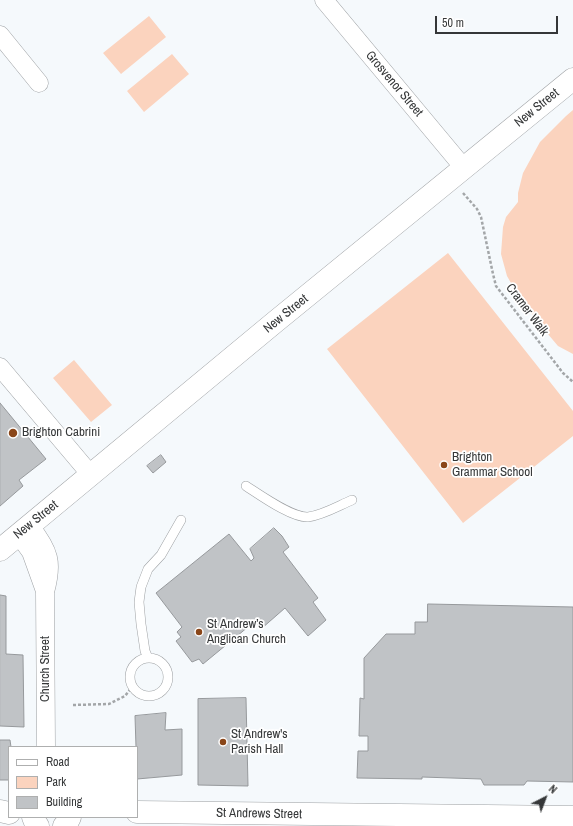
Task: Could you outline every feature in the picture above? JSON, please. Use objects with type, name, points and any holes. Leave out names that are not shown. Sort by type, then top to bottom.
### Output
[{"type":"main road","name":"New Street","points":[[0,550],[573,79]]},
{"type":"main road","name":"St Andrews Street","points":[[148,815],[348,821],[573,818]]},
{"type":"street","name":"Grosvenor Street","points":[[324,0],[457,174]]},
{"type":"street","points":[[0,36],[39,83]]},
{"type":"street","points":[[0,367],[91,475]]},
{"type":"street","name":"Church Street","points":[[24,530],[44,547],[49,559],[48,581],[45,592],[46,746]]},
{"type":"lane","points":[[246,486],[287,511],[302,516],[311,516],[324,512],[352,500]]},
{"type":"lane","points":[[148,658],[145,651],[141,624],[139,602],[141,587],[148,569],[161,555],[181,520]]},
{"type":"lane","points":[[148,658],[160,661],[165,666],[168,675],[168,682],[163,690],[157,695],[151,696],[140,695],[132,688],[130,681],[130,670],[136,662],[148,658]]},
{"type":"path","name":"Cramer Walk","points":[[457,174],[481,217],[496,286],[563,373],[573,382]]},
{"type":"path","points":[[73,705],[109,704],[125,696],[132,688]]},
{"type":"green space","points":[[149,16],[166,37],[121,74],[103,53]]},
{"type":"green space","points":[[172,54],[189,74],[144,112],[127,91]]},
{"type":"green space","points":[[573,110],[573,354],[558,346],[536,320],[507,276],[501,254],[503,227],[506,217],[518,202],[518,193],[523,173],[540,142]]},
{"type":"green space","points":[[448,253],[573,411],[573,436],[463,523],[327,349]]},
{"type":"green space","points":[[74,360],[112,405],[91,422],[53,378]]},
{"type":"building","name":"Brighton Cabrini","points":[[0,403],[46,459],[19,480],[23,486],[0,506]]},
{"type":"building","points":[[161,455],[166,462],[153,473],[147,466]]},
{"type":"building","points":[[274,528],[282,536],[289,547],[283,552],[318,598],[313,602],[326,620],[308,636],[285,608],[261,629],[254,622],[203,664],[199,659],[192,662],[176,641],[181,637],[177,632],[182,627],[156,593],[229,534],[251,561],[254,558],[250,549]]},
{"type":"building","points":[[0,595],[6,596],[6,654],[23,655],[24,727],[0,726]]},
{"type":"building","points":[[428,604],[573,607],[573,782],[527,781],[524,785],[484,785],[481,779],[422,777],[422,779],[357,778],[358,751],[368,751],[368,736],[359,736],[360,698],[364,699],[364,658],[386,634],[415,634],[415,622],[427,622]]},
{"type":"building","name":"St Andrew's Parish Hall","points":[[246,698],[248,786],[198,785],[198,699]]},
{"type":"building","points":[[166,713],[165,730],[182,729],[182,775],[138,779],[138,746],[136,746],[135,716]]},
{"type":"building","points":[[0,740],[10,740],[11,746],[8,746],[8,780],[0,780]]},
{"type":"place","name":"Brighton Cabrini","points":[[13,433]]},
{"type":"place","name":"Brighton Grammar School","points":[[444,465]]},
{"type":"place","name":"St Andrew’s Anglican Church","points":[[199,632]]},
{"type":"place","name":"St Andrew's Parish Hall","points":[[223,742]]}]
